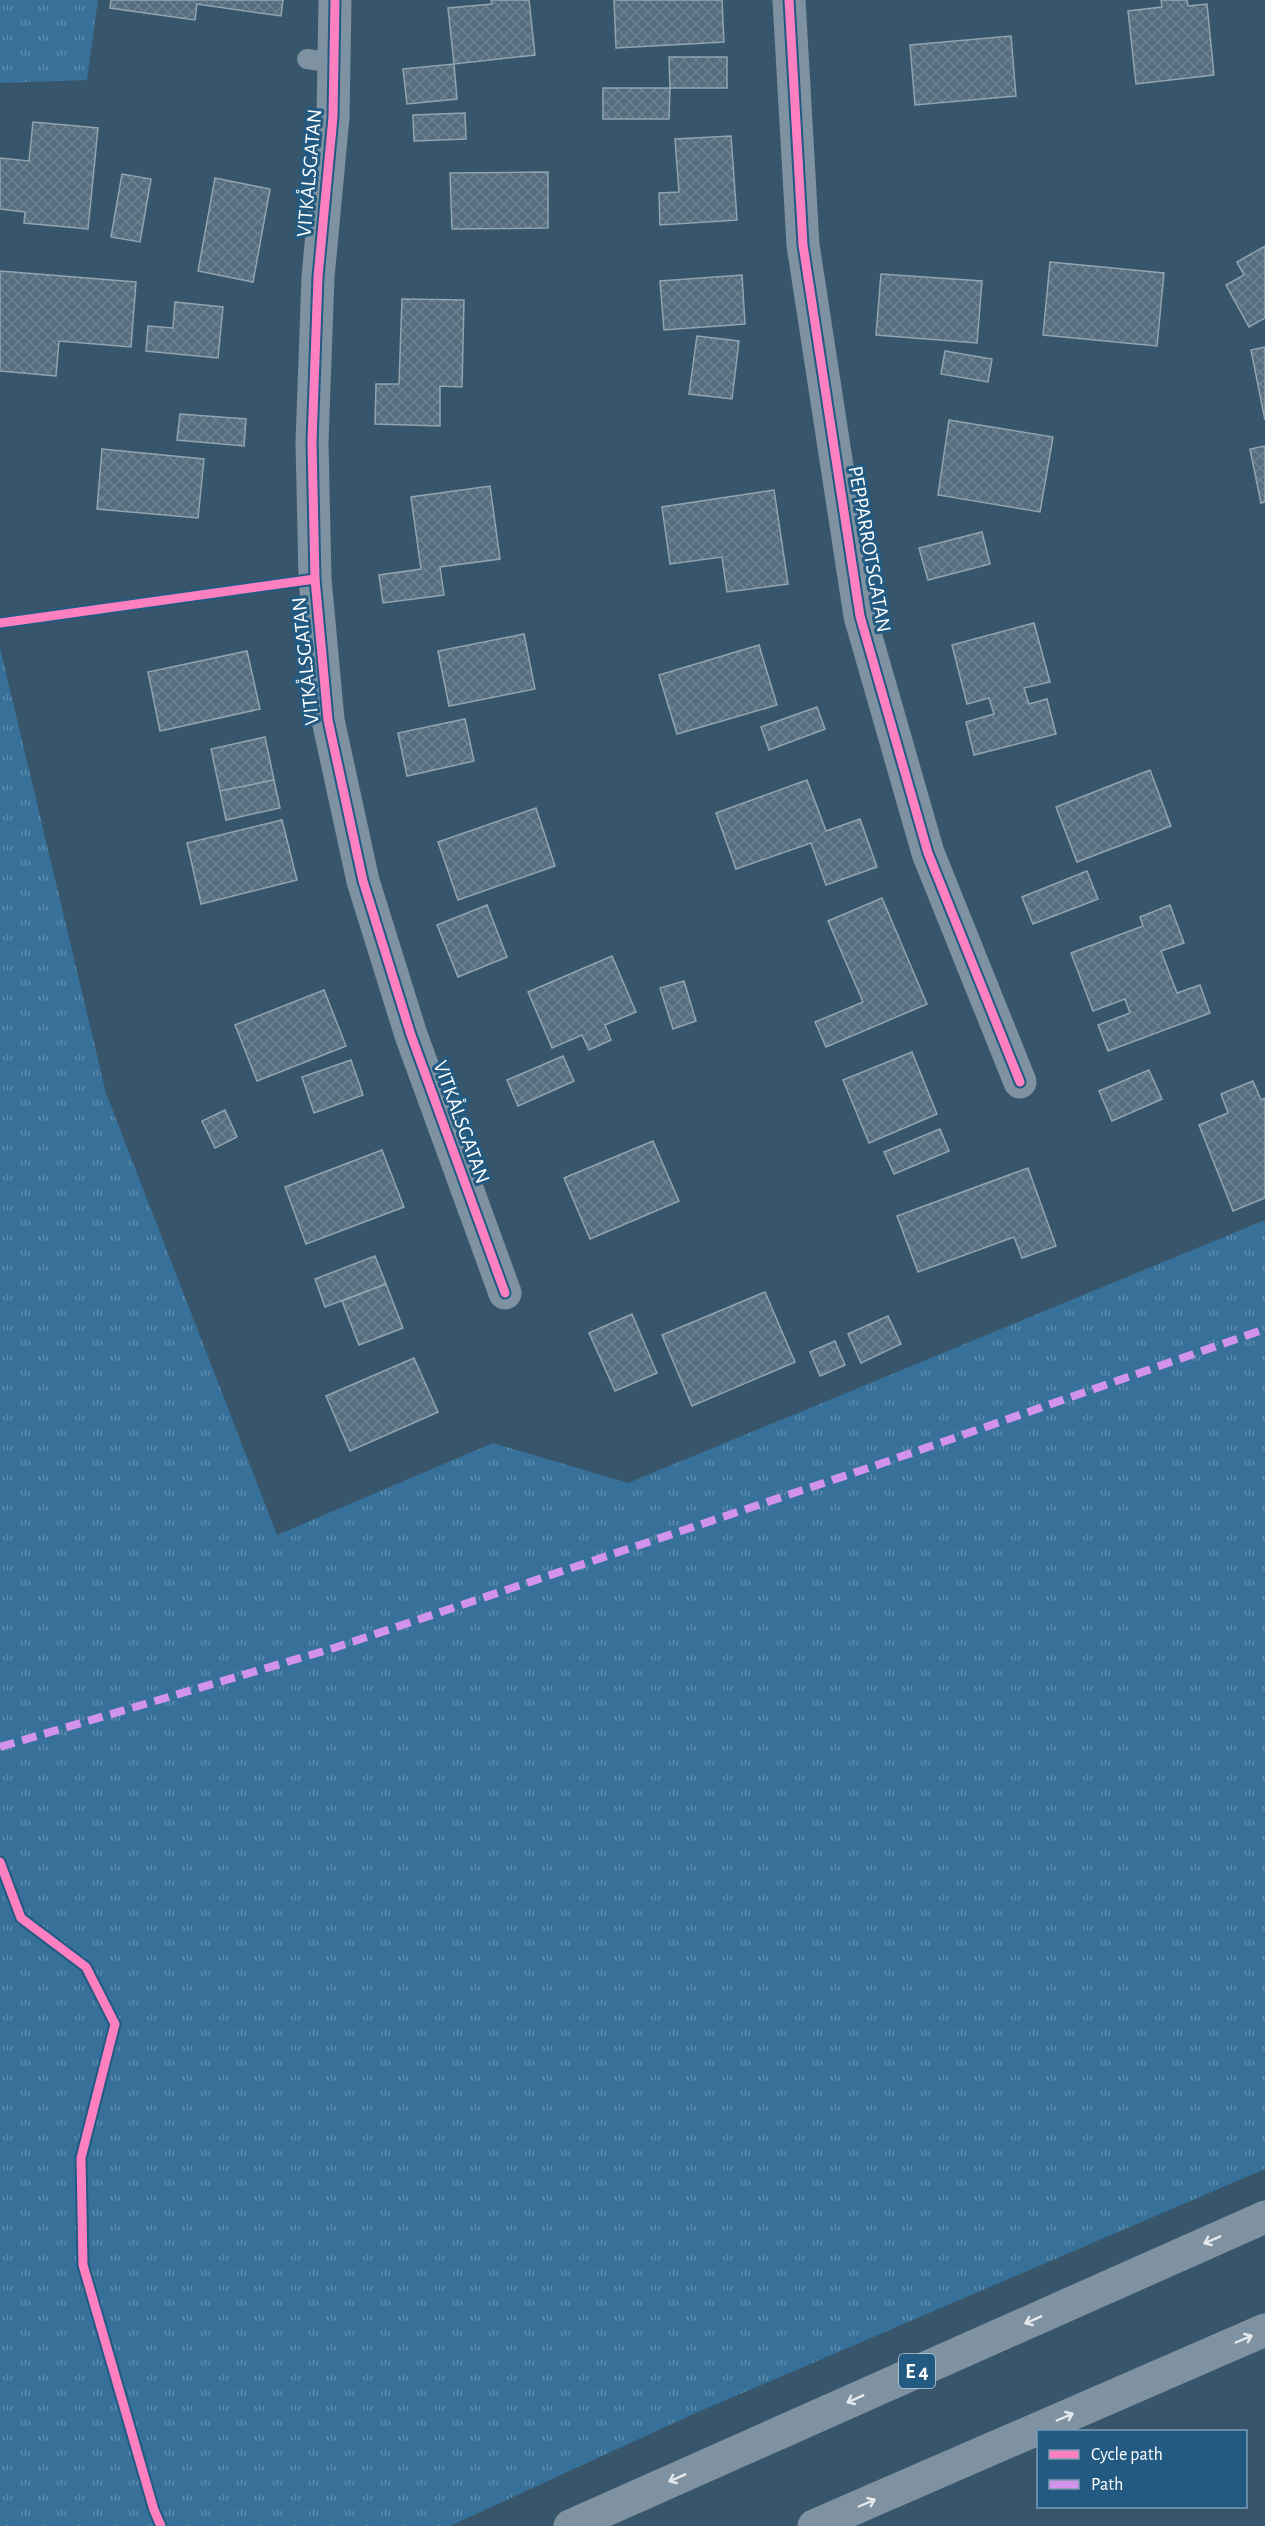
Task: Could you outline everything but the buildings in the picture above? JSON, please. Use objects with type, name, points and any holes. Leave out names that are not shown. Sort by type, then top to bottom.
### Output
[{"type":"highway","name":"E 4","points":[[570,2526],[1265,2217]]},
{"type":"highway","points":[[814,2526],[1265,2330]]},
{"type":"street","name":"VITKÅLSGATAN","points":[[335,0],[320,61],[333,117],[318,277],[312,442],[315,579],[328,720],[363,881],[411,1035],[505,1293]]},
{"type":"street","name":"PEPPARROTSGATAN","points":[[789,0],[803,245],[860,616],[928,853],[1020,1082]]},
{"type":"green space","points":[[0,0],[98,0],[87,80],[0,83]]},
{"type":"green space","points":[[0,648],[106,1093],[277,1535],[493,1443],[628,1483],[1265,1220],[1265,2169],[689,2416],[450,2526],[0,2526]]},
{"type":"marked path","points":[[0,1747],[334,1648],[877,1465],[1265,1329]]},
{"type":"cycle path","points":[[335,0],[333,117],[318,277],[312,442],[315,579],[328,720],[363,881],[411,1035],[505,1293]]},
{"type":"cycle path","points":[[789,0],[803,245],[860,616],[928,853],[1020,1082]]},
{"type":"cycle path","points":[[0,623],[315,579]]},
{"type":"cycle path","points":[[0,1862],[21,1918],[86,1967],[115,2024],[81,2158],[83,2265],[154,2510],[161,2526]]}]
